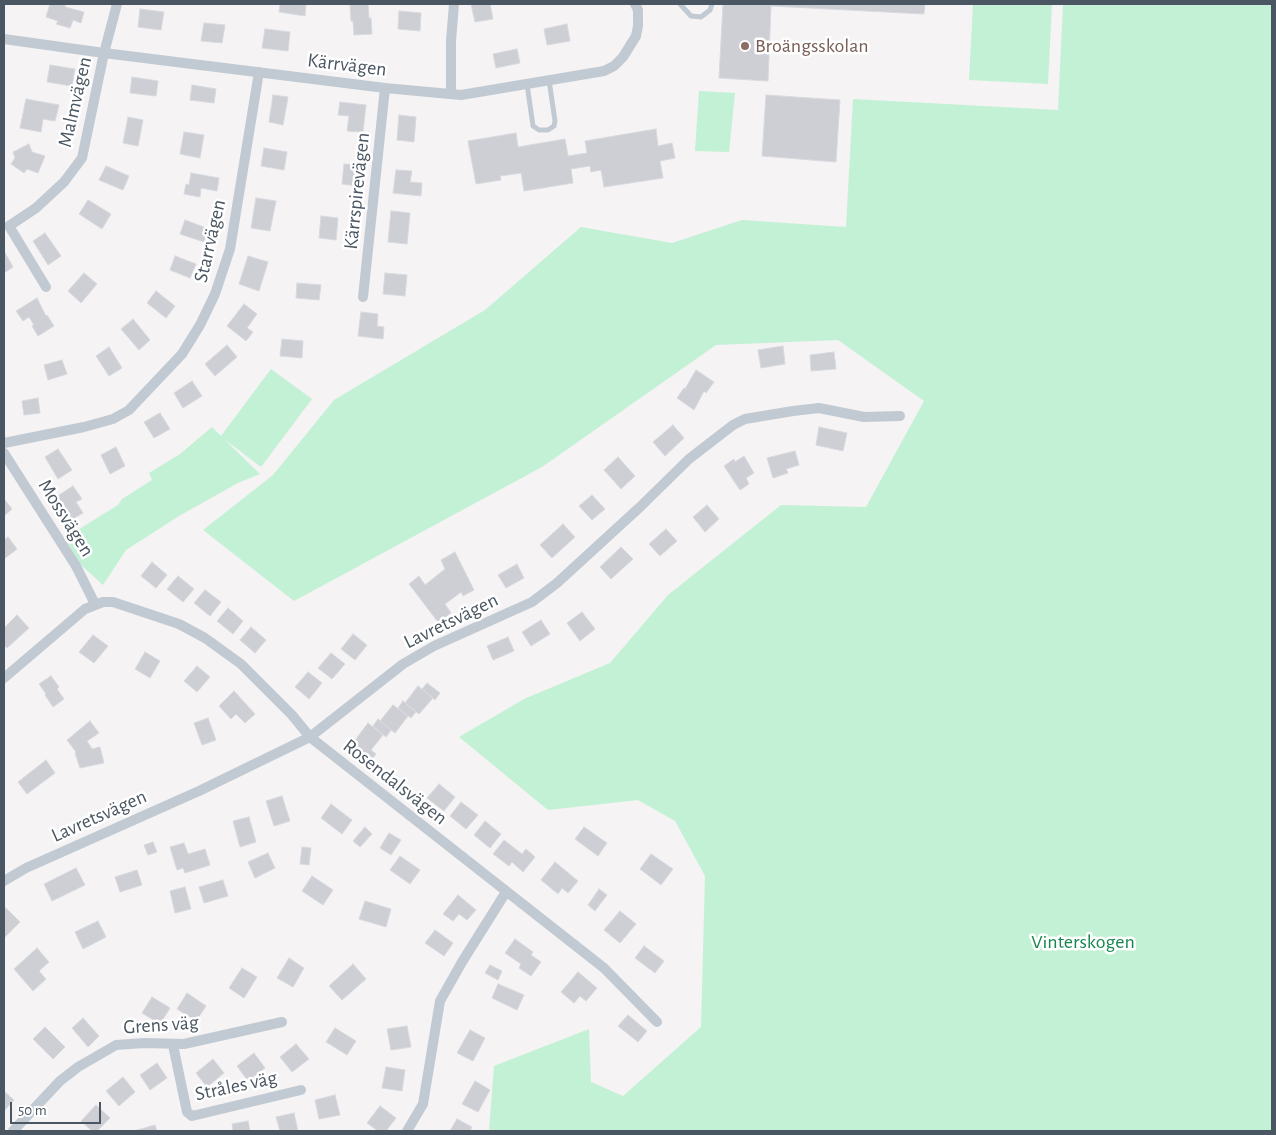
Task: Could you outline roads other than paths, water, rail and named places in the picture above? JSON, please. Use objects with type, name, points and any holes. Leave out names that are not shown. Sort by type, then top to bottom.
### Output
[{"type":"street","name":"Malmvägen","points":[[46,287],[9,226],[36,208],[64,182],[82,158],[104,53],[117,4]]},
{"type":"street","points":[[451,94],[451,41],[454,4]]},
{"type":"street","name":"Kärrvägen","points":[[4,38],[104,53],[385,88],[461,95],[604,71],[614,66],[623,57],[636,36],[638,10],[635,4]]},
{"type":"street","name":"Starrvägen","points":[[4,443],[84,427],[112,419],[129,410],[182,354],[216,294],[230,249],[259,72]]},
{"type":"street","name":"Kärrspirevägen","points":[[363,298],[385,88]]},
{"type":"street","name":"Lavretsvägen","points":[[4,881],[26,868],[199,791],[310,737],[404,664],[434,646],[532,602],[557,583],[600,544],[689,459],[734,425],[745,420],[819,408],[864,417],[900,416]]},
{"type":"street","name":"Mossvägen","points":[[4,453],[76,566],[96,604]]},
{"type":"street","name":"Rosendalsvägen","points":[[96,604],[113,602],[179,624],[205,638],[241,664],[292,715],[310,737],[604,968],[657,1022]]},
{"type":"street","points":[[4,678],[84,609],[96,604]]},
{"type":"street","points":[[406,1131],[422,1104],[440,1001],[506,892]]},
{"type":"street","name":"Grens väg","points":[[13,1131],[60,1081],[78,1067],[116,1045],[144,1043],[184,1044],[282,1022]]},
{"type":"street","name":"Stråles väg","points":[[173,1045],[187,1112],[192,1116],[301,1090]]},
{"type":"lane","points":[[680,4],[691,16],[701,17],[710,10],[712,4]]},
{"type":"lane","points":[[527,84],[534,126],[539,130],[548,130],[554,126],[555,121],[549,80]]},
{"type":"place","name":"Broängsskolan","points":[[745,46]]},
{"type":"park label","name":"Vinterskogen","points":[[1083,942]]}]
